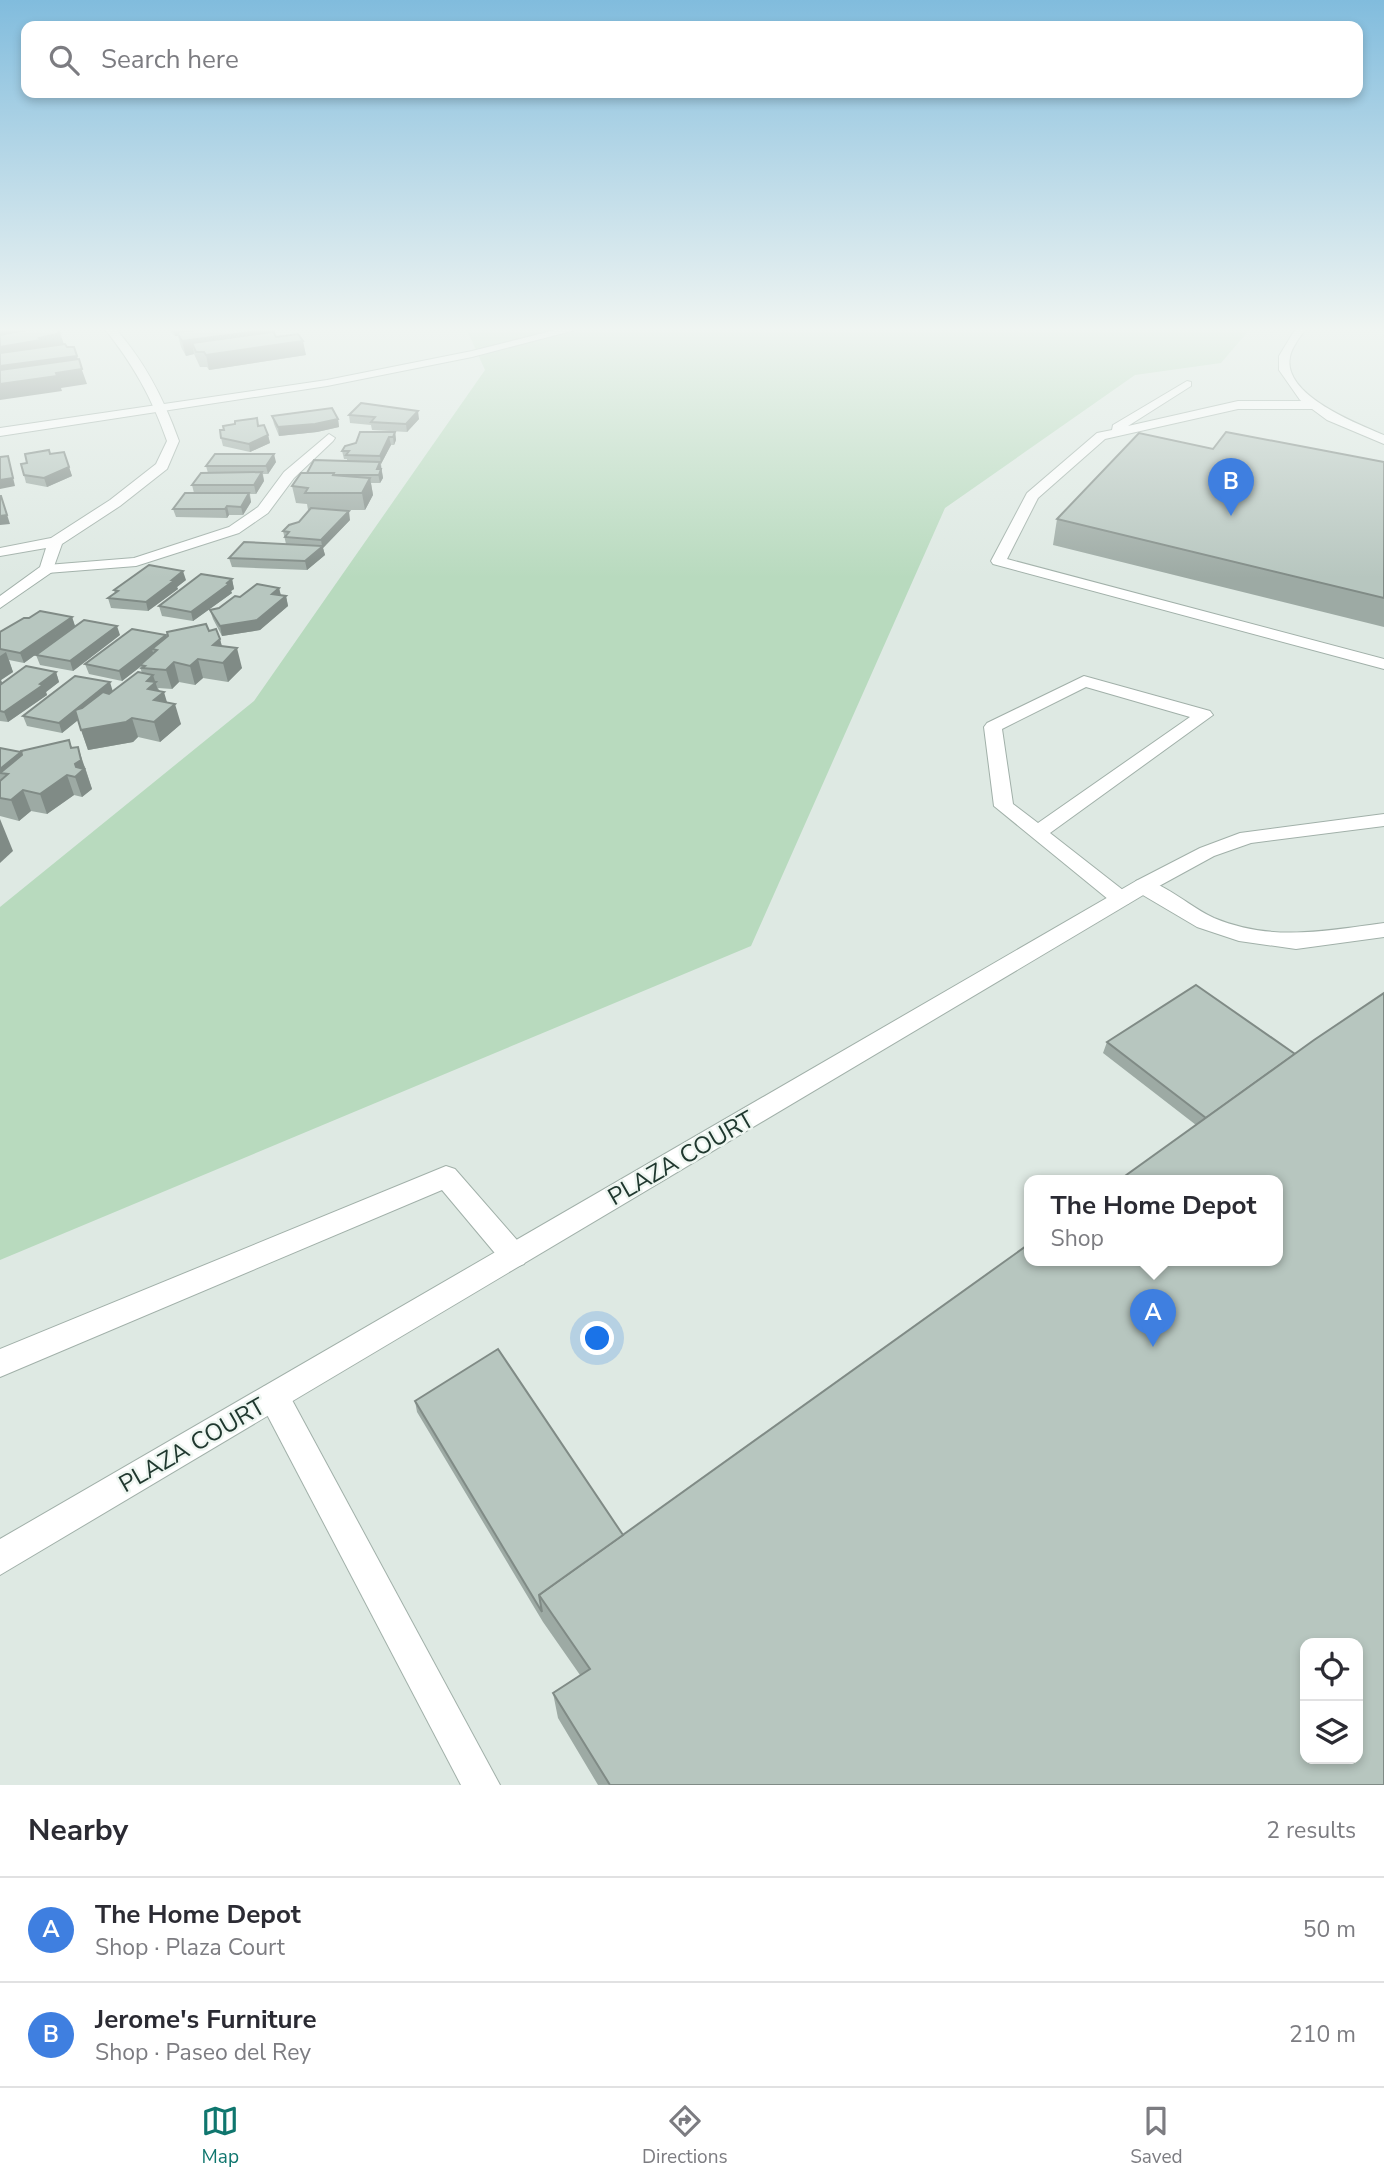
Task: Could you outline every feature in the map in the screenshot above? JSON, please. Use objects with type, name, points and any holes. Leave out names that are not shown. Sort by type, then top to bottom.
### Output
[{"type":"street","points":[[0,432],[133,411]]},
{"type":"street","points":[[0,552],[55,542],[115,503],[162,466],[173,441],[163,411]]},
{"type":"street","points":[[1107,435],[1144,411]]},
{"type":"street","points":[[1210,411],[1101,436],[1032,496],[998,562],[1384,664]]},
{"type":"street","points":[[1323,411],[1384,440]]},
{"type":"street","points":[[0,603],[47,569],[136,562],[234,530],[262,510],[289,475],[329,438]]},
{"type":"street","points":[[47,569],[55,542]]},
{"type":"street","points":[[1037,833],[1204,715],[1084,681],[993,727],[1004,806],[1037,833],[1132,892],[1239,934],[1296,942],[1384,930]]},
{"type":"street","name":"PLAZA COURT","points":[[0,1558],[1132,892],[1207,852],[1247,837],[1384,820]]},
{"type":"street","points":[[0,1363],[446,1177],[514,1256]]},
{"type":"street","points":[[274,1397],[481,1785]]},
{"type":"green space","points":[[456,411],[1083,411],[945,508],[751,946],[0,1260],[0,907],[254,701]]},
{"type":"building","points":[[334,411],[338,419],[278,427],[272,416]]},
{"type":"building","points":[[353,411],[418,411],[406,424],[371,422],[375,417],[349,415]]},
{"type":"building","points":[[257,418],[258,426],[264,425],[268,435],[249,444],[221,438],[220,430],[224,430],[223,426],[235,424],[235,421]]},
{"type":"building","points":[[360,432],[395,432],[393,437],[389,437],[380,456],[346,455],[349,451],[342,451],[345,446],[356,443]]},
{"type":"building","points":[[1226,432],[1384,462],[1384,598],[1057,519],[1139,433],[1213,449]]},
{"type":"building","points":[[49,450],[50,454],[64,452],[69,467],[44,478],[24,475],[21,464],[27,463],[25,454]]},
{"type":"building","points":[[215,454],[274,454],[266,466],[206,466]]},
{"type":"building","points":[[8,456],[13,478],[0,480],[0,457]]},
{"type":"building","points":[[314,460],[380,462],[377,469],[381,469],[379,475],[307,473]]},
{"type":"building","points":[[262,472],[254,485],[192,485],[201,473]]},
{"type":"building","points":[[301,473],[334,473],[333,475],[370,478],[362,493],[305,493],[308,488],[292,486]]},
{"type":"building","points":[[185,493],[249,493],[241,507],[173,509]]},
{"type":"building","points":[[1,496],[7,515],[0,516]]},
{"type":"building","points":[[311,508],[349,511],[321,540],[285,537],[289,532],[283,531],[289,525],[299,522]]},
{"type":"building","points":[[244,542],[323,546],[305,561],[229,558]]},
{"type":"building","points":[[149,565],[183,571],[146,602],[108,598],[118,591],[114,590]]},
{"type":"building","points":[[201,574],[232,579],[191,612],[159,606]]},
{"type":"building","points":[[257,584],[279,588],[272,594],[286,596],[257,620],[220,626],[210,610],[219,608],[235,596],[240,597]]},
{"type":"building","points":[[40,611],[72,617],[20,653],[0,649],[0,632]]},
{"type":"building","points":[[84,620],[117,626],[70,661],[36,655]]},
{"type":"building","points":[[206,624],[209,631],[216,629],[220,639],[213,645],[237,648],[223,663],[198,659],[190,666],[174,662],[166,670],[142,668],[145,666],[140,665],[157,650],[152,649],[168,636],[167,632]]},
{"type":"building","points":[[132,629],[166,635],[119,671],[85,664]]},
{"type":"building","points":[[26,666],[56,672],[40,684],[43,685],[4,712],[0,711],[0,685]]},
{"type":"building","points":[[138,672],[153,675],[147,681],[156,682],[148,689],[164,692],[154,700],[175,704],[154,722],[132,718],[126,722],[81,730],[75,710],[82,708],[103,692],[109,694]]},
{"type":"building","points":[[75,676],[110,682],[59,723],[23,716]]},
{"type":"building","points":[[69,740],[71,748],[78,747],[81,760],[75,764],[76,767],[84,769],[75,777],[67,775],[40,794],[23,790],[11,800],[0,798],[0,781],[8,774],[0,773],[22,755],[21,751]]},
{"type":"building","points":[[0,748],[21,752],[0,769]]},
{"type":"building","points":[[1196,985],[1295,1054],[1206,1118],[1107,1042]]},
{"type":"building","points":[[1384,993],[1384,1785],[610,1785],[553,1693],[590,1669],[539,1595],[1024,1248],[1024,1266],[1283,1266],[1283,1175],[1126,1175]]},
{"type":"building","points":[[498,1349],[623,1535],[539,1595],[542,1612],[415,1401]]},
{"type":"place","name":"Jerome's Furniture","points":[[1231,516]]},
{"type":"place","name":"The Home Depot","points":[[1153,1347]]}]
